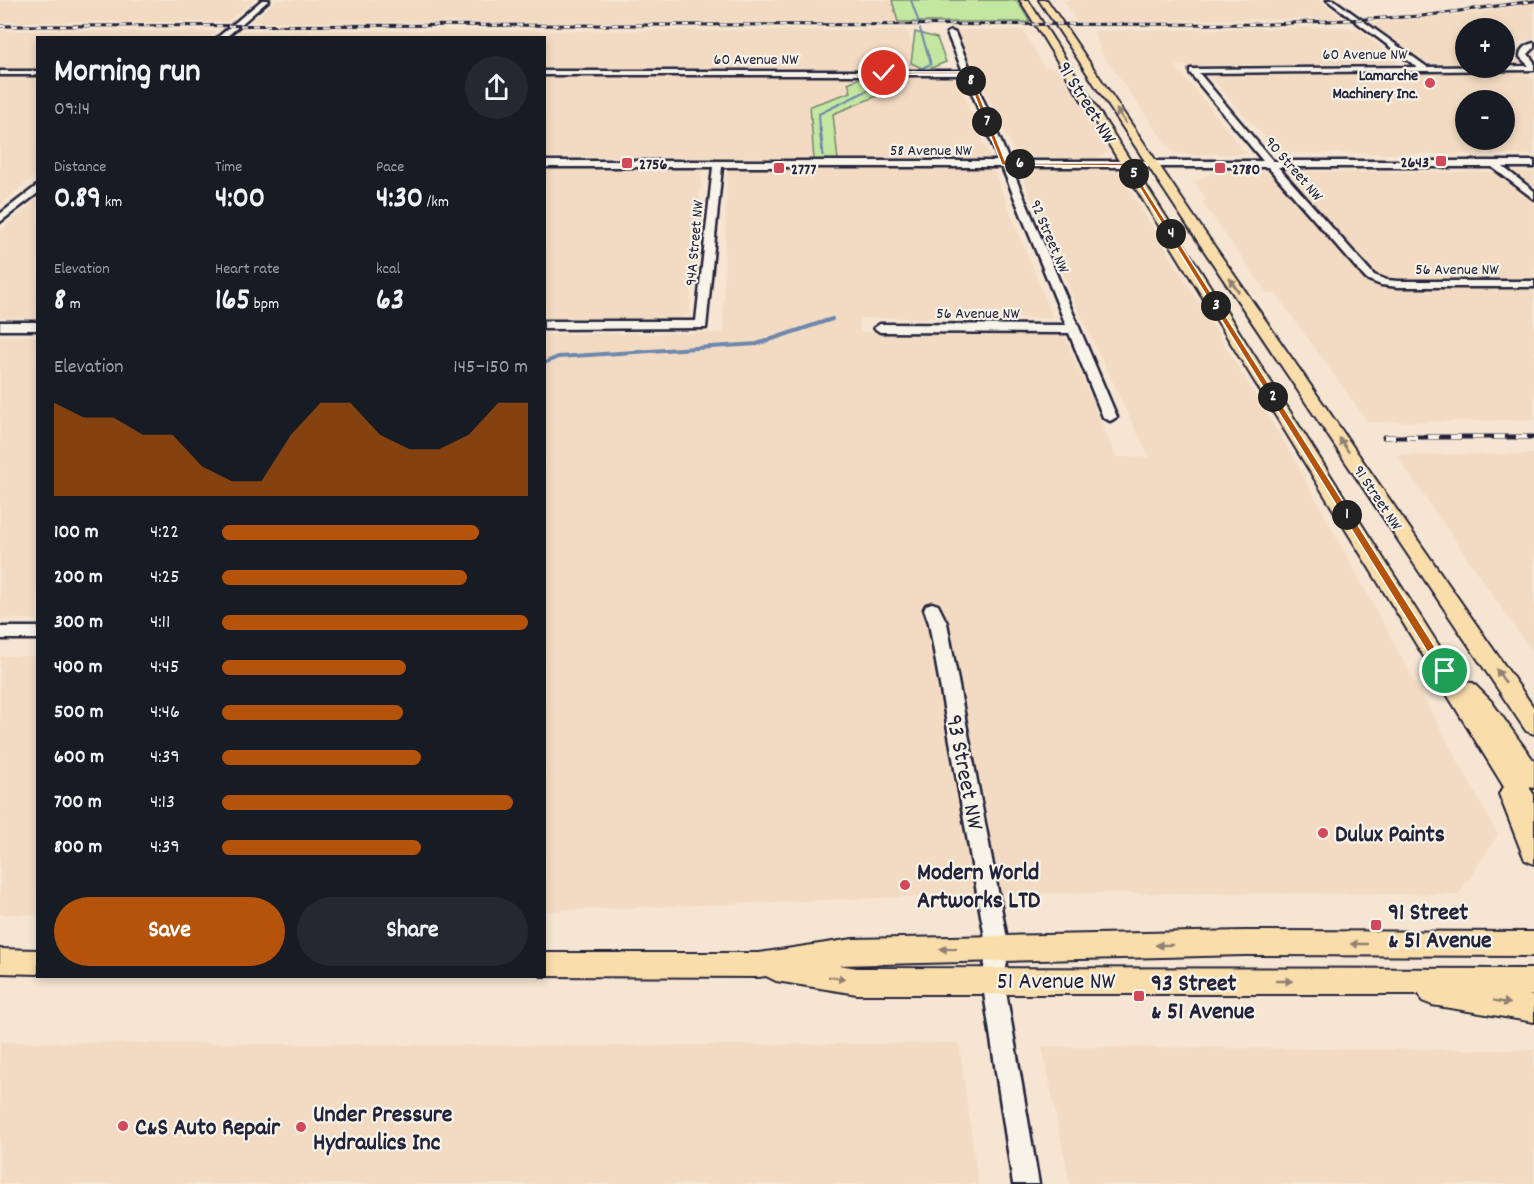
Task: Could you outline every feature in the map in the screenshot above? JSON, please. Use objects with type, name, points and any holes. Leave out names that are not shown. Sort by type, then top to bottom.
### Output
[{"type":"main road","name":"91 Street NW","points":[[1024,0],[1534,815]]},
{"type":"main road","name":"91 Street NW","points":[[1043,0],[1534,725]]},
{"type":"main road","points":[[1092,107],[1138,158],[1154,164]]},
{"type":"main road","points":[[1127,164],[1143,169],[1181,218],[1196,229]]},
{"type":"main road","points":[[1445,671],[1484,706],[1534,779]]},
{"type":"main road","points":[[1491,744],[1534,853]]},
{"type":"main road","name":"51 Avenue NW","points":[[546,965],[759,965],[853,951],[1244,943],[1530,941]]},
{"type":"main road","points":[[0,961],[36,962]]},
{"type":"main road","name":"51 Avenue NW","points":[[759,965],[857,981],[1534,982]]},
{"type":"main road","points":[[1361,981],[1534,1009]]},
{"type":"street","points":[[222,36],[267,0]]},
{"type":"street","points":[[1330,0],[1424,68]]},
{"type":"street","name":"92 Street NW","points":[[951,33],[1110,417]]},
{"type":"street","points":[[1534,45],[1523,53],[1534,67]]},
{"type":"street","name":"60 Avenue NW","points":[[1195,69],[1534,67]]},
{"type":"street","name":"90 Street NW","points":[[1195,69],[1193,71],[1271,164],[1368,274],[1380,281]]},
{"type":"street","points":[[0,73],[36,73]]},
{"type":"street","name":"60 Avenue NW","points":[[546,73],[968,73]]},
{"type":"street","name":"58 Avenue NW","points":[[546,164],[1534,164]]},
{"type":"street","name":"94A Street NW","points":[[546,325],[702,325],[718,164]]},
{"type":"street","points":[[1494,164],[1534,196]]},
{"type":"street","points":[[0,219],[36,190]]},
{"type":"street","name":"56 Avenue NW","points":[[1380,281],[1398,284],[1534,284]]},
{"type":"street","points":[[0,326],[36,326]]},
{"type":"street","name":"56 Avenue NW","points":[[880,328],[1075,329]]},
{"type":"street","name":"93 Street NW","points":[[932,609],[938,623],[998,949],[993,980],[1026,1184]]},
{"type":"street","points":[[0,633],[36,633]]},
{"type":"shaded area","points":[[0,0],[254,0],[227,22],[0,22]]},
{"type":"shaded area","points":[[277,0],[892,0],[898,22],[251,22]]},
{"type":"shaded area","points":[[1064,0],[1319,0],[1341,18],[1077,22]]},
{"type":"shaded area","points":[[1534,3],[1534,39],[1517,42],[1515,45],[1515,18],[1455,18],[1455,64],[1427,63],[1370,23],[1475,13]]},
{"type":"shaded area","points":[[1343,27],[1359,30],[1398,61],[1395,64],[1176,66],[1247,154],[1186,155],[1172,152],[1101,52],[1094,31]]},
{"type":"shaded area","points":[[907,30],[920,68],[546,68],[546,36],[233,36],[239,31]]},
{"type":"shaded area","points":[[955,30],[1023,30],[1044,67],[1059,68],[1109,152],[1097,158],[1017,157]]},
{"type":"shaded area","points":[[0,31],[216,31],[210,36],[36,36],[36,69],[0,69]]},
{"type":"shaded area","points":[[1455,72],[1455,78],[1515,78],[1515,72],[1523,72],[1534,79],[1534,155],[1279,153],[1206,73]]},
{"type":"shaded area","points":[[546,76],[956,76],[990,158],[546,157]]},
{"type":"shaded area","points":[[0,77],[36,77],[36,175],[0,205]]},
{"type":"shaded area","points":[[727,169],[993,169],[1053,318],[859,318],[859,332],[1063,332],[1116,457],[1149,457],[1083,321],[1019,169],[1117,169],[1293,457],[1498,835],[1459,894],[1007,893],[546,911],[546,334],[723,333]]},
{"type":"shaded area","points":[[546,170],[702,170],[689,314],[680,318],[546,318]]},
{"type":"shaded area","points":[[1214,172],[1534,172],[1534,420],[1368,422],[1276,294],[1268,294],[1202,202],[1207,200],[1194,182]]},
{"type":"shaded area","points":[[36,200],[36,318],[0,318],[0,231]]},
{"type":"shaded area","points":[[0,336],[36,336],[36,620],[0,618]]},
{"type":"shaded area","points":[[1534,454],[1534,655],[1396,455]]},
{"type":"shaded area","points":[[0,656],[36,656],[36,915],[0,914]]},
{"type":"shaded area","points":[[0,1042],[603,1046],[959,1043],[978,1184],[0,1184]]},
{"type":"shaded area","points":[[1042,1047],[1534,1050],[1534,1184],[1070,1184]]},
{"type":"green space","points":[[892,0],[1017,0],[1030,22],[898,22]]},
{"type":"green space","points":[[915,32],[937,38],[946,62],[926,70],[911,63]]},
{"type":"green space","points":[[862,77],[887,78],[904,85],[833,114],[838,160],[814,160],[810,106],[851,92],[848,83]]},
{"type":"waterway","points":[[911,0],[919,23]]},
{"type":"waterway","points":[[920,29],[931,64],[920,69]]},
{"type":"waterway","points":[[820,129],[819,114],[893,78]]},
{"type":"waterway","points":[[820,128],[823,155]]},
{"type":"waterway","points":[[546,362],[558,357],[757,344],[832,319]]},
{"type":"railway","points":[[0,26],[1272,24],[1422,16],[1534,1]]},
{"type":"railway","points":[[1384,437],[1534,437]]},
{"type":"place","name":"Lamarche Machinery Inc.","points":[[1430,83]]},
{"type":"place","name":"2643","points":[[1441,161]]},
{"type":"place","name":"2756","points":[[627,163]]},
{"type":"place","name":"2777","points":[[779,168]]},
{"type":"place","name":"2780","points":[[1220,168]]},
{"type":"place","name":"Dulux Paints","points":[[1323,833]]},
{"type":"place","name":"Modern World Artworks LTD","points":[[905,885]]},
{"type":"place","name":"91 Street & 51 Avenue","points":[[1376,925]]},
{"type":"place","name":"93 Street & 51 Avenue","points":[[1139,996]]},
{"type":"place","name":"C&S Auto Repair","points":[[123,1126]]},
{"type":"place","name":"Under Pressure Hydraulics Inc","points":[[301,1127]]},
{"type":"route","points":[[884,73],[968,73],[1004,164],[1127,164],[1445,671]]}]
